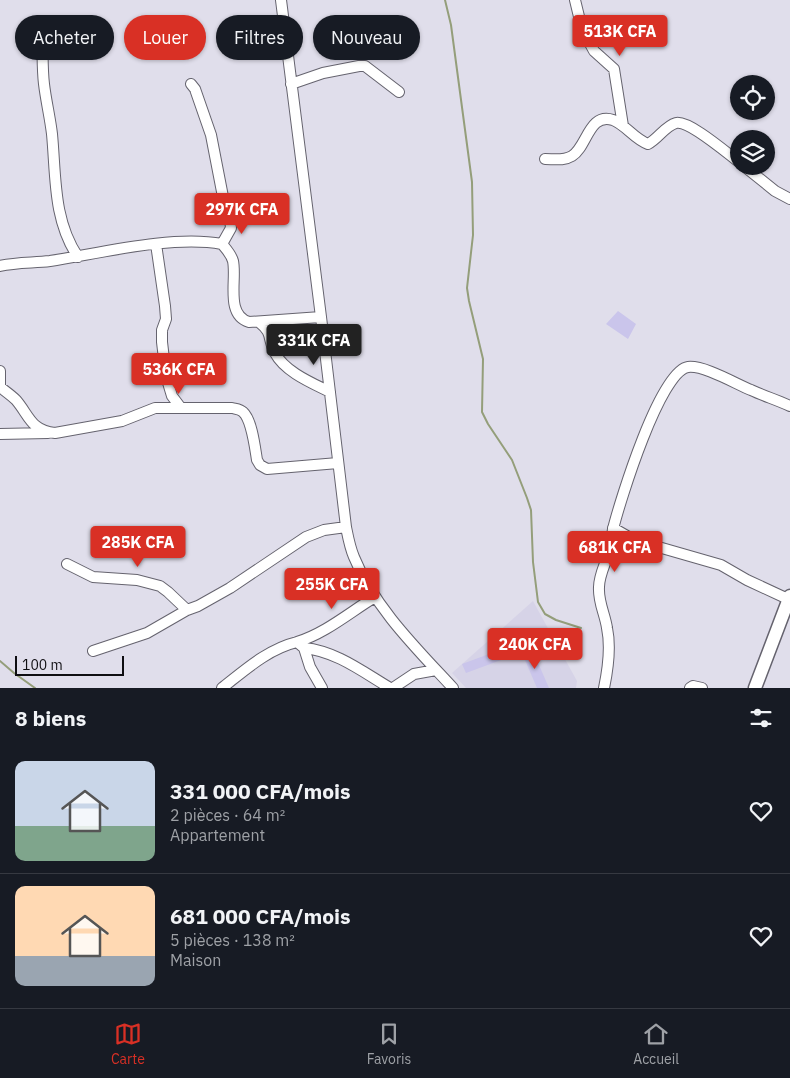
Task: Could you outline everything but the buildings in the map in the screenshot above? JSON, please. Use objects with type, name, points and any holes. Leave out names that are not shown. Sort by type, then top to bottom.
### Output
[{"type":"main road","points":[[756,688],[789,598]]},
{"type":"street","points":[[281,0],[346,527],[354,557],[375,597],[390,617],[453,688]]},
{"type":"street","points":[[575,0],[582,30],[594,51],[614,69],[623,126]]},
{"type":"street","points":[[43,60],[44,83],[51,123],[55,183],[60,214],[66,237],[78,256]]},
{"type":"street","points":[[291,84],[323,73],[365,66],[399,92]]},
{"type":"street","points":[[191,84],[195,88],[211,135],[224,202],[230,219],[230,233],[222,244]]},
{"type":"street","points":[[545,159],[558,160],[572,156],[579,150],[591,127],[599,120],[607,119],[614,120],[640,142],[648,144],[656,140],[671,126],[684,123],[730,155]]},
{"type":"street","points":[[755,175],[775,191],[790,199]]},
{"type":"street","points":[[0,266],[156,244],[210,242],[222,244],[230,254],[235,277],[233,295],[235,308],[238,315],[244,321],[259,322],[321,317]]},
{"type":"street","points":[[156,244],[165,306],[166,320],[162,330],[162,342],[166,376],[172,396],[181,408]]},
{"type":"street","points":[[259,322],[268,330],[275,354],[284,364],[301,377],[330,392]]},
{"type":"street","points":[[604,688],[608,668],[608,629],[600,602],[599,586],[636,455],[653,414],[672,379],[679,371],[687,367],[702,369],[790,406]]},
{"type":"street","points":[[0,371],[0,387],[17,401],[32,423],[49,433]]},
{"type":"street","points":[[0,434],[55,433],[122,420],[155,408],[240,410],[245,413],[249,422],[257,460],[260,465],[267,469],[338,463]]},
{"type":"street","points":[[93,651],[147,633],[187,610],[198,606],[230,588],[306,537],[324,530],[346,527]]},
{"type":"street","points":[[614,528],[634,540],[721,565],[748,580],[789,598]]},
{"type":"street","points":[[67,564],[94,577],[137,580],[160,586],[187,610]]},
{"type":"street","points":[[301,645],[375,597]]},
{"type":"street","points":[[222,688],[266,655],[288,644],[301,645],[340,659],[392,688],[414,674],[436,670]]},
{"type":"street","points":[[301,645],[310,667],[322,688]]},
{"type":"street","points":[[690,688],[693,686],[702,688]]},
{"type":"shaded area","points":[[533,601],[577,681],[576,688],[466,688],[452,673]]},
{"type":"waterway","points":[[445,0],[451,25],[472,182],[473,235],[467,288],[483,359],[482,412],[512,460],[531,510],[533,562],[538,602],[545,614],[556,620],[581,628]]},
{"type":"waterway","points":[[0,661],[35,688]]}]
